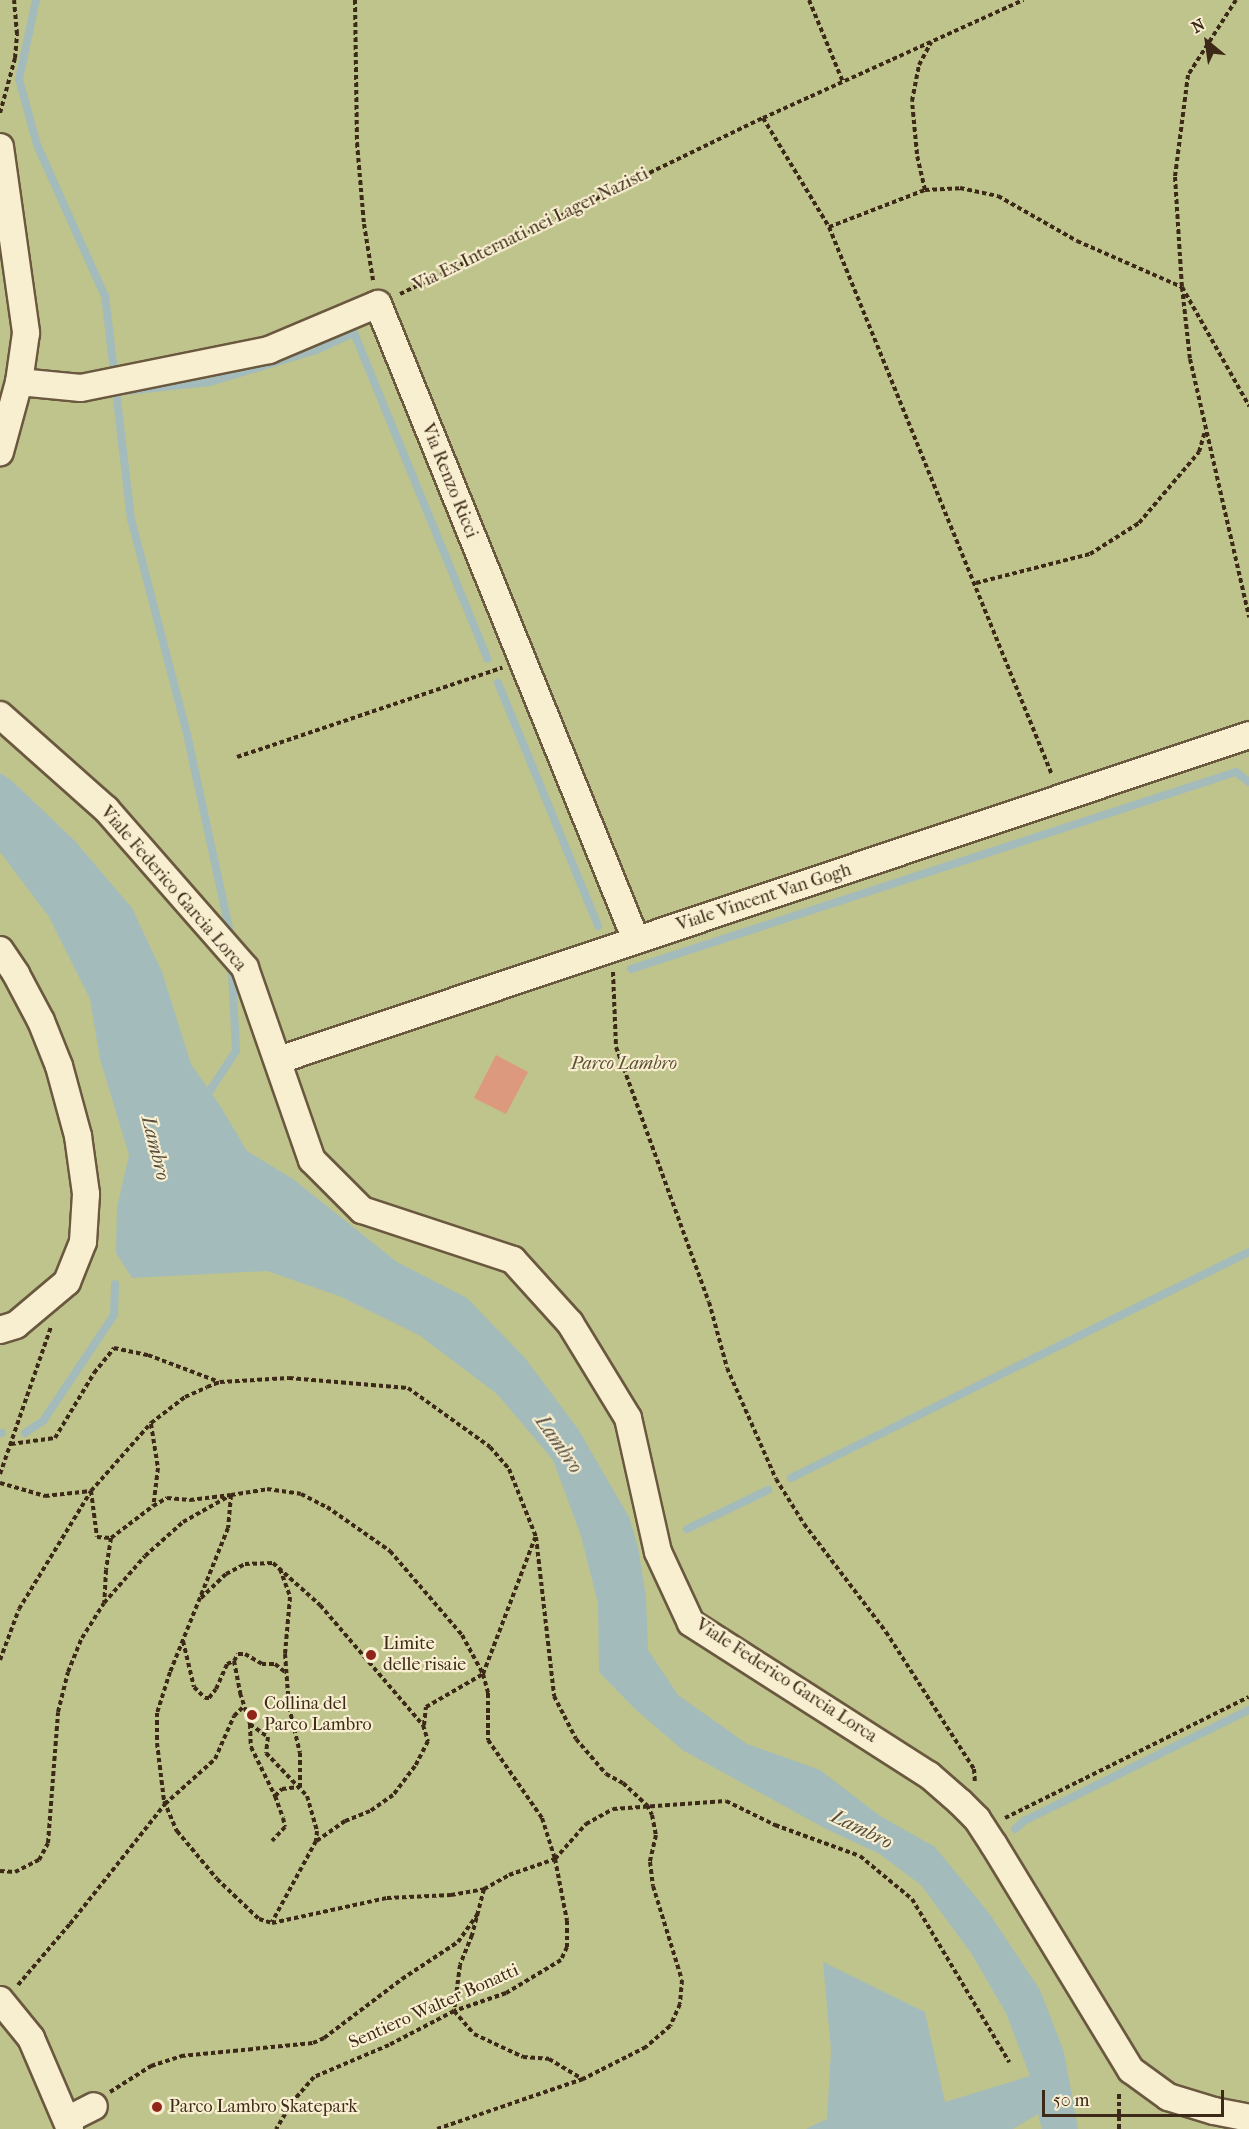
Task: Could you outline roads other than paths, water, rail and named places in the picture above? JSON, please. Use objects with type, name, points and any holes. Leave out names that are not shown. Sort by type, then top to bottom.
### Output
[{"type":"street","points":[[0,147],[26,333],[19,382],[0,452]]},
{"type":"street","name":"Via Renzo Ricci","points":[[19,382],[81,388],[269,350],[378,304],[522,661],[625,944]]},
{"type":"street","name":"Viale Federico Garcia Lorca","points":[[0,715],[106,809],[245,968],[312,1160],[362,1210],[513,1260],[570,1323],[628,1418],[658,1552],[692,1623],[928,1775],[980,1824],[1131,2070],[1168,2097],[1214,2111],[1249,2118]]},
{"type":"street","name":"Viale Vincent Van Gogh","points":[[279,1060],[1249,735]]},
{"type":"street","points":[[0,950],[16,974],[41,1021],[59,1066],[78,1136],[86,1194],[83,1242],[68,1282],[16,1325],[0,1330]]},
{"type":"street","points":[[1,2001],[32,2038],[69,2125],[94,2106]]},
{"type":"water","name":"Lambro","points":[[0,773],[11,780],[75,841],[132,908],[162,972],[191,1064],[219,1104],[247,1151],[293,1179],[397,1262],[467,1298],[525,1358],[578,1429],[629,1517],[638,1547],[646,1597],[648,1650],[678,1695],[747,1744],[820,1770],[880,1816],[935,1847],[989,1913],[1040,1990],[1064,2052],[1078,2129],[1042,2129],[1038,2114],[1013,2129],[806,2129],[827,2119],[831,2050],[823,1962],[925,2012],[945,2102],[1030,2076],[1006,2013],[971,1953],[921,1885],[878,1853],[826,1829],[684,1751],[636,1710],[599,1672],[598,1603],[581,1536],[553,1460],[497,1394],[419,1335],[339,1296],[267,1271],[132,1278],[116,1253],[117,1207],[129,1155],[100,1059],[90,999],[49,917],[0,852]]},
{"type":"waterway","points":[[36,0],[19,79],[37,145],[105,296],[114,371]]},
{"type":"waterway","points":[[230,933],[186,730],[131,519],[116,392],[210,382],[316,350],[354,333],[488,659]]},
{"type":"waterway","points":[[498,683],[598,926]]},
{"type":"waterway","points":[[631,969],[1236,772],[1249,782]]},
{"type":"waterway","points":[[205,1098],[236,1051],[232,971]]},
{"type":"waterway","points":[[791,1478],[1249,1252]]},
{"type":"waterway","points":[[25,1433],[43,1421],[114,1315],[115,1284]]},
{"type":"waterway","points":[[687,1529],[768,1490]]},
{"type":"waterway","points":[[1015,1829],[1024,1821],[1249,1710]]},
{"type":"place","name":"Limite delle risaie","points":[[371,1655]]},
{"type":"place","name":"Collina del Parco Lambro","points":[[252,1715]]},
{"type":"place","name":"Parco Lambro Skatepark","points":[[157,2107]]},
{"type":"park label","name":"Parco Lambro","points":[[624,1064]]}]
